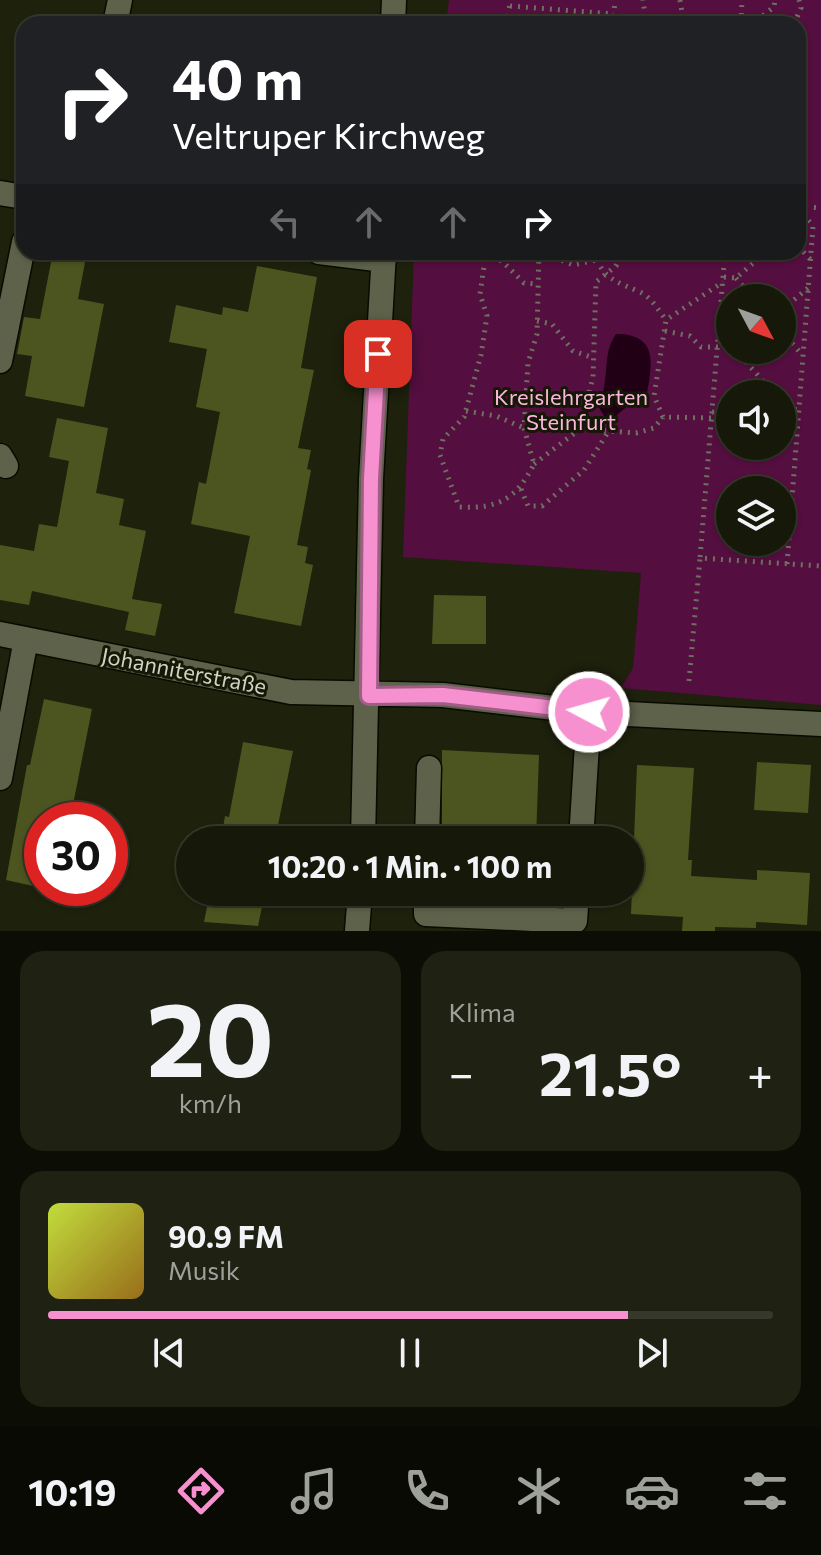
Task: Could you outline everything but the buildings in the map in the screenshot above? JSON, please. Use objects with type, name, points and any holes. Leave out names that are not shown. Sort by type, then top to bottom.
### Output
[{"type":"street","points":[[0,361],[20,260]]},
{"type":"street","points":[[364,826],[369,696],[371,479],[384,260]]},
{"type":"street","name":"Johanniterstraße","points":[[0,634],[291,692],[369,696],[443,695],[589,712],[821,724]]},
{"type":"street","points":[[0,778],[26,639]]},
{"type":"street","points":[[582,826],[589,712]]},
{"type":"street","points":[[427,826],[429,768]]},
{"type":"street","points":[[357,931],[359,906]]},
{"type":"street","points":[[426,906],[426,914],[575,921],[576,906]]},
{"type":"path","points":[[510,3],[614,14],[615,0]]},
{"type":"path","points":[[787,564],[813,226],[806,217]]},
{"type":"path","points":[[806,255],[811,261]]},
{"type":"path","points":[[484,260],[480,294],[487,316],[481,355],[466,411],[443,439],[440,455],[459,507],[485,509],[521,489],[534,464],[580,429],[636,433],[654,428],[663,417],[716,415]]},
{"type":"path","points":[[500,260],[524,283],[537,284]]},
{"type":"path","points":[[534,464],[524,428],[528,363],[537,334],[539,260]]},
{"type":"path","points":[[560,260],[573,265],[597,260],[605,275],[625,288],[642,293],[666,320],[654,396],[663,417]]},
{"type":"path","points":[[580,429],[593,377],[596,282],[616,266],[619,260]]},
{"type":"path","points":[[724,284],[725,260]]},
{"type":"path","points":[[666,320],[724,279],[736,278],[757,260]]},
{"type":"path","points":[[736,278],[741,284]]},
{"type":"path","points":[[796,298],[808,288]]},
{"type":"path","points":[[537,321],[552,324],[573,351],[594,358]]},
{"type":"path","points":[[665,331],[690,336],[701,347],[716,344]]},
{"type":"path","points":[[796,348],[803,356]]},
{"type":"path","points":[[689,681],[716,364]]},
{"type":"path","points":[[748,364],[762,380]]},
{"type":"path","points":[[466,411],[496,416],[524,428]]},
{"type":"path","points":[[521,489],[528,506],[542,506],[584,470],[610,429]]},
{"type":"path","points":[[700,558],[821,566]]},
{"type":"green space","name":"Kreislehrgarten Steinfurt","points":[[449,0],[821,0],[821,705],[621,688],[633,668],[641,573],[403,557],[414,260],[806,260],[806,16],[447,16]]},
{"type":"shaded area","points":[[616,334],[630,335],[640,340],[650,354],[651,364],[646,399],[630,404],[617,415],[618,419],[604,416],[598,406],[611,342]]},
{"type":"route","points":[[378,354],[371,479],[369,696],[443,695],[589,712]]}]
